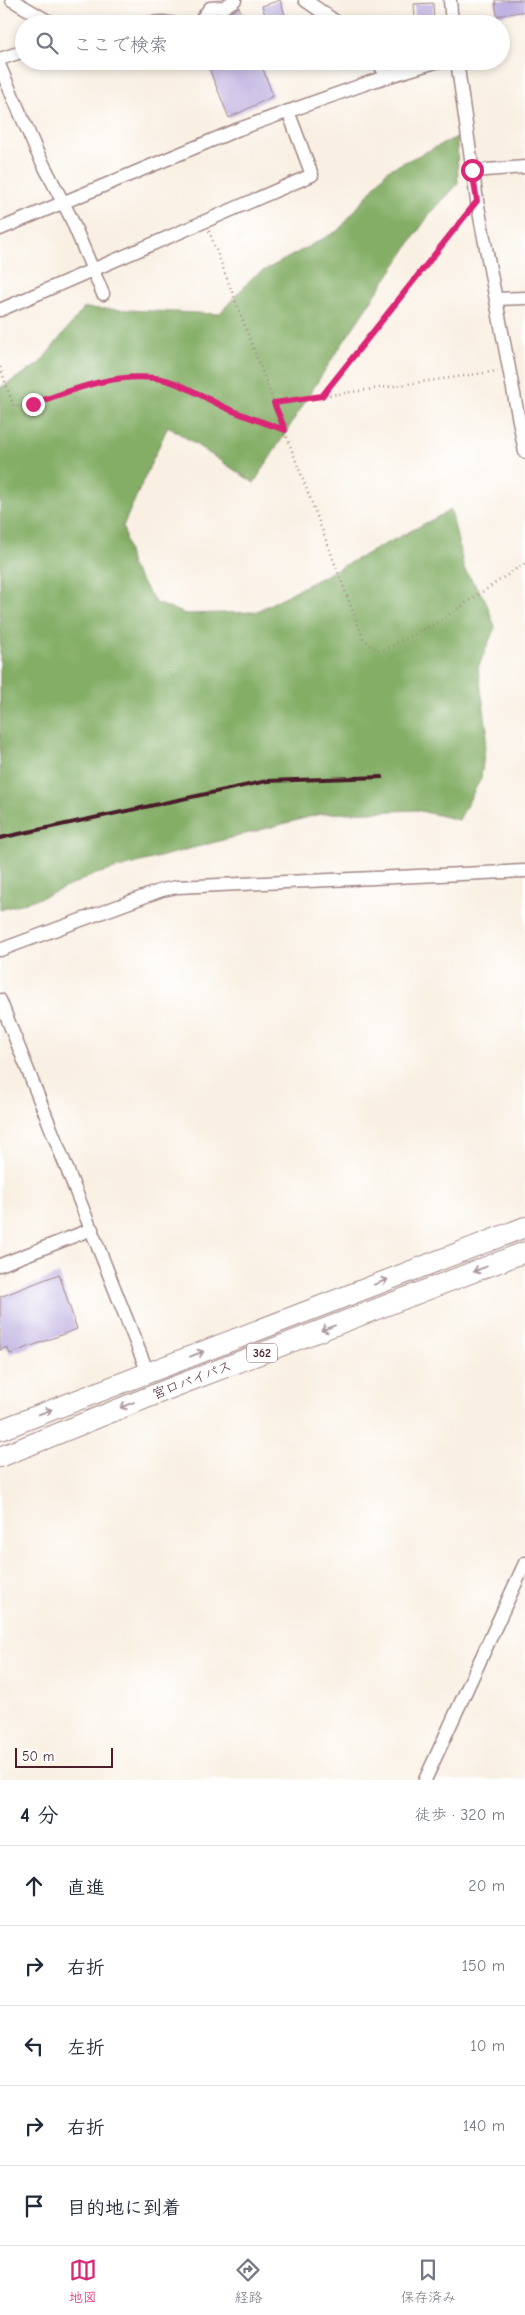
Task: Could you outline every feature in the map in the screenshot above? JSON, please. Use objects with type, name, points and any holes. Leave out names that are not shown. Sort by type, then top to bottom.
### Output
[{"type":"highway","name":"宮口バイパス","points":[[0,1430],[525,1227]]},
{"type":"highway","name":"宮口バイパス","points":[[0,1457],[171,1388],[525,1252]]},
{"type":"street","points":[[12,0],[38,15]]},
{"type":"street","points":[[205,15],[210,8],[224,7],[235,0]]},
{"type":"street","points":[[305,0],[327,15]]},
{"type":"street","points":[[450,0],[451,15]]},
{"type":"street","points":[[0,59],[15,54]]},
{"type":"street","points":[[0,67],[103,294]]},
{"type":"street","points":[[383,70],[388,77]]},
{"type":"street","points":[[0,229],[239,129],[410,70]]},
{"type":"street","points":[[458,70],[477,201],[525,452]]},
{"type":"street","points":[[0,310],[312,176],[288,111]]},
{"type":"street","points":[[472,170],[525,167]]},
{"type":"street","points":[[497,300],[525,298]]},
{"type":"street","points":[[0,950],[162,890],[177,887],[525,871]]},
{"type":"street","points":[[0,1000],[148,1373]]},
{"type":"street","points":[[0,1265],[92,1229]]},
{"type":"street","points":[[425,1780],[525,1563]]},
{"type":"path","points":[[322,396],[477,201]]},
{"type":"path","points":[[205,221],[363,638],[375,650],[385,649],[438,622],[525,563]]},
{"type":"path","points":[[0,366],[14,407],[33,404],[88,384],[121,378],[155,378],[178,383],[226,408],[285,430]]},
{"type":"path","points":[[274,403],[509,369]]},
{"type":"green space","points":[[457,137],[458,184],[429,215],[332,359],[254,483],[168,426],[123,526],[131,566],[156,603],[186,614],[255,612],[451,510],[464,569],[485,599],[495,627],[478,668],[487,730],[481,778],[459,820],[416,810],[320,814],[96,874],[46,896],[0,910],[0,388],[39,364],[84,308],[219,314],[254,276],[339,230],[388,170]]},
{"type":"building","points":[[280,0],[285,15],[265,15],[262,6]]},
{"type":"building","points":[[495,0],[525,0],[525,11],[497,15]]},
{"type":"building","points":[[433,3],[434,15],[415,15],[414,4]]},
{"type":"building","points":[[239,7],[242,15],[221,15],[228,14]]},
{"type":"building","points":[[210,70],[263,70],[273,96],[229,118]]},
{"type":"building","points":[[59,1274],[77,1329],[10,1354],[7,1347],[0,1350],[0,1297]]},
{"type":"railway","points":[[0,838],[267,781],[382,777]]},
{"type":"route","points":[[33,404],[88,384],[121,378],[155,378],[178,383],[226,408],[285,430],[274,403],[322,396],[477,201],[472,170]]}]
